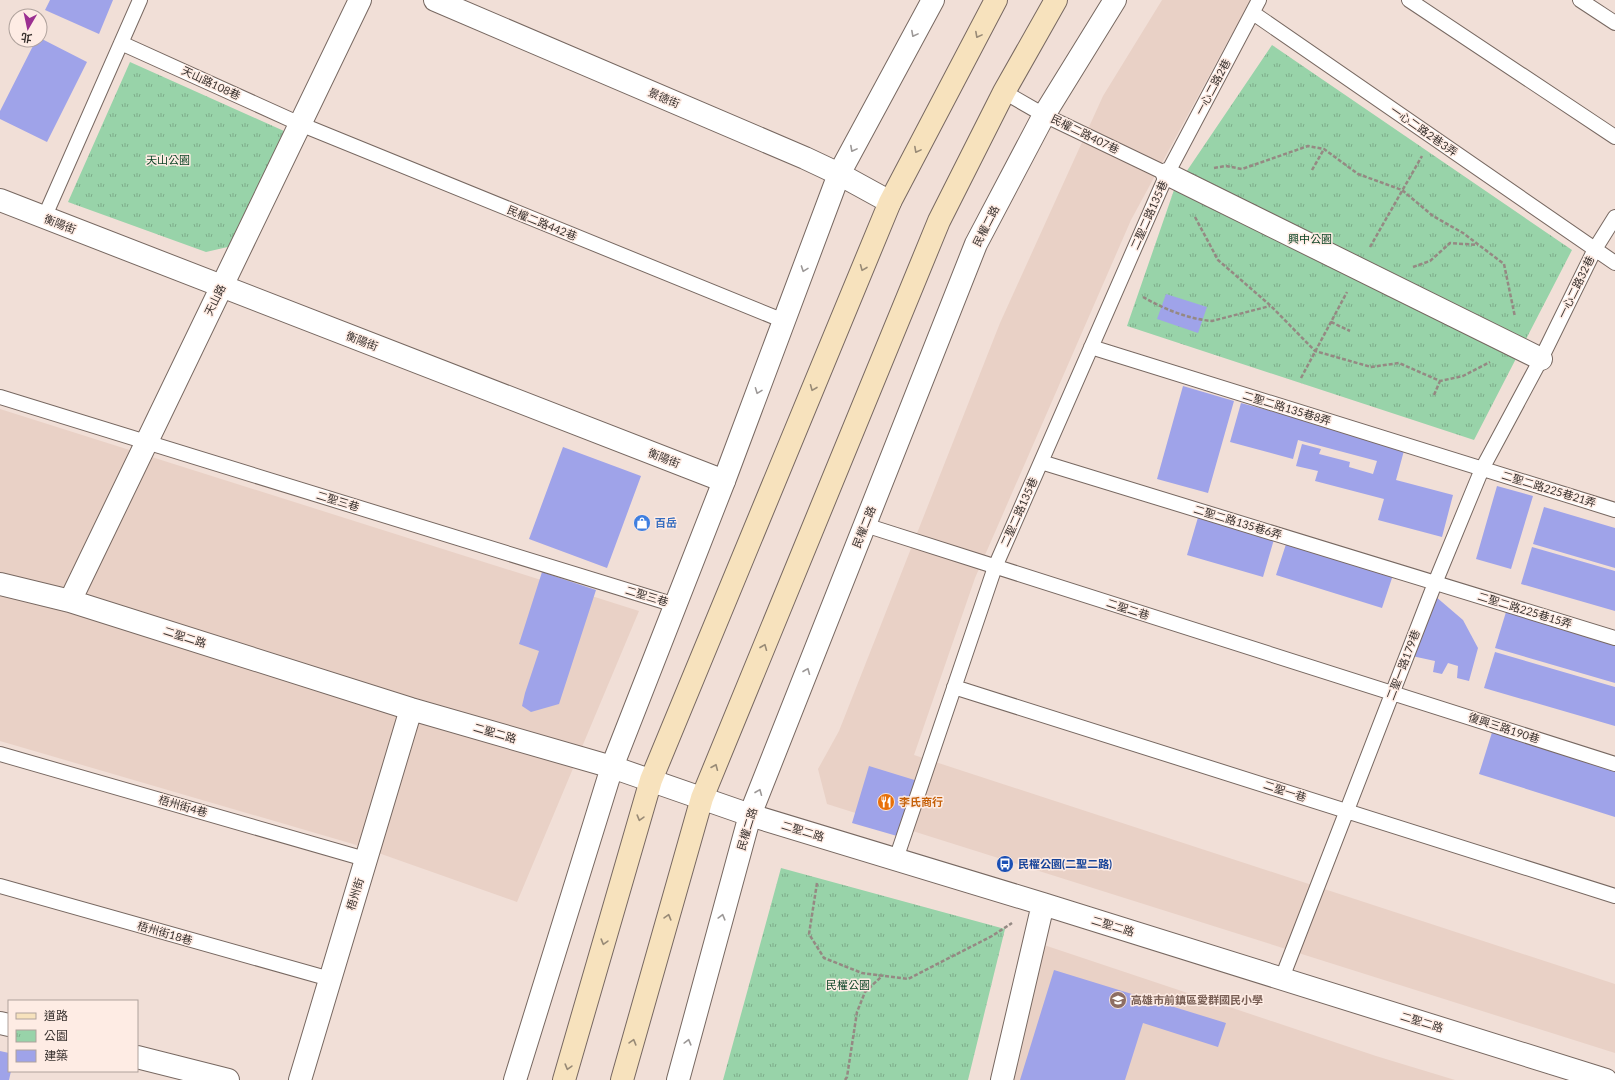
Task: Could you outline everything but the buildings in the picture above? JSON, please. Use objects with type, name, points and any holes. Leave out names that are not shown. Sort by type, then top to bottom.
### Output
[{"type":"main road","points":[[564,1080],[651,780],[890,202],[996,0]]},
{"type":"main road","points":[[622,1080],[702,798],[939,221],[1004,92],[1056,0]]},
{"type":"street","name":"天山路","points":[[70,601],[360,0]]},
{"type":"street","name":"景德街","points":[[435,0],[805,158],[839,174],[890,202]]},
{"type":"street","points":[[515,1080],[612,767],[724,481],[839,174],[933,0]]},
{"type":"street","name":"民權二路","points":[[678,1080],[750,815],[976,244],[1044,115],[1114,0]]},
{"type":"street","points":[[1167,174],[1541,359]]},
{"type":"street","name":"衡陽街","points":[[0,200],[724,481]]},
{"type":"street","name":"二聖二路","points":[[0,584],[70,601],[411,708],[612,767],[750,815],[1043,904],[1606,1080]]},
{"type":"street","name":"梧州街","points":[[300,1080],[411,708]]},
{"type":"street","points":[[1002,1080],[1043,904]]},
{"type":"street","points":[[138,1057],[228,1080]]},
{"type":"lane","points":[[44,218],[140,0]]},
{"type":"lane","points":[[1409,0],[1615,137]]},
{"type":"lane","points":[[1580,0],[1615,23]]},
{"type":"lane","name":"一心二路2巷","points":[[1167,174],[1256,6]]},
{"type":"lane","name":"一心二路2巷3弄","points":[[1256,6],[1615,263]]},
{"type":"lane","name":"天山路108巷","points":[[121,43],[300,124]]},
{"type":"lane","name":"民權二路407巷","points":[[1004,92],[1044,115],[1167,174]]},
{"type":"lane","name":"民權二路442巷","points":[[300,124],[784,321]]},
{"type":"lane","name":"二聖二路135巷","points":[[896,859],[995,566],[1167,174]]},
{"type":"lane","name":"一心二路32巷","points":[[1541,359],[1595,249],[1615,217]]},
{"type":"lane","name":"二聖二路135巷8弄","points":[[1092,347],[1482,469]]},
{"type":"lane","name":"二聖一路179巷","points":[[1282,978],[1435,583],[1482,469],[1541,359]]},
{"type":"lane","name":"二聖三巷","points":[[0,397],[675,605]]},
{"type":"lane","name":"二聖二路135巷6弄","points":[[1041,462],[1435,583]]},
{"type":"lane","name":"二聖二路225巷21弄","points":[[1482,469],[1615,510]]},
{"type":"lane","name":"二聖二巷","points":[[865,525],[1392,693]]},
{"type":"lane","name":"二聖二路225巷15弄","points":[[1435,583],[1615,638]]},
{"type":"lane","name":"二聖一巷","points":[[954,687],[1615,896]]},
{"type":"lane","name":"復興三路190巷","points":[[1392,693],[1615,764]]},
{"type":"lane","name":"梧州街4巷","points":[[0,754],[366,859]]},
{"type":"lane","name":"梧州街18巷","points":[[0,886],[330,979]]},
{"type":"path","points":[[1212,168],[1226,166],[1242,170],[1308,146],[1324,149],[1358,174],[1402,190],[1433,216],[1463,233],[1504,264],[1517,323]]},
{"type":"path","points":[[1312,170],[1324,149]]},
{"type":"path","points":[[1368,253],[1378,232],[1423,154]]},
{"type":"path","points":[[1192,212],[1218,260],[1270,306],[1315,351],[1371,367],[1399,363],[1440,381],[1463,376],[1497,359]]},
{"type":"path","points":[[1408,269],[1430,261],[1450,243],[1478,245]]},
{"type":"path","points":[[1302,378],[1348,289]]},
{"type":"path","points":[[1144,296],[1161,308],[1203,320],[1212,321],[1270,306]]},
{"type":"path","points":[[1331,322],[1350,331]]},
{"type":"path","points":[[1434,395],[1440,381]]},
{"type":"path","points":[[817,883],[809,934],[824,958],[862,973],[908,979],[992,936]]},
{"type":"path","points":[[845,1080],[847,1077],[857,1012],[864,992],[883,976]]},
{"type":"shaded area","points":[[1162,0],[1253,0],[1229,39],[1131,220],[975,578],[914,755],[1615,984],[1615,1053],[827,804],[818,769],[839,731],[1000,323],[1103,96]]},
{"type":"shaded area","points":[[0,409],[639,611],[517,902],[353,844],[0,741]]},
{"type":"shaded area","name":"高雄市前鎮區愛群國民小學","points":[[1041,944],[1376,1056],[1455,1080],[1010,1080]]},
{"type":"green space","name":"興中公園","points":[[1272,45],[1572,250],[1474,440],[1127,326],[1174,190]]},
{"type":"green space","name":"天山公園","points":[[130,62],[284,131],[232,246],[206,252],[68,202]]},
{"type":"green space","name":"民權公園","points":[[781,868],[1005,929],[968,1080],[723,1080]]},
{"type":"place","name":"百岳","points":[[642,523]]},
{"type":"place","name":"李氏商行","points":[[886,802]]},
{"type":"place","name":"民權公園(二聖二路)","points":[[1005,864]]},
{"type":"place","name":"高雄市前鎮區愛群國民小學","points":[[1118,1000]]}]
